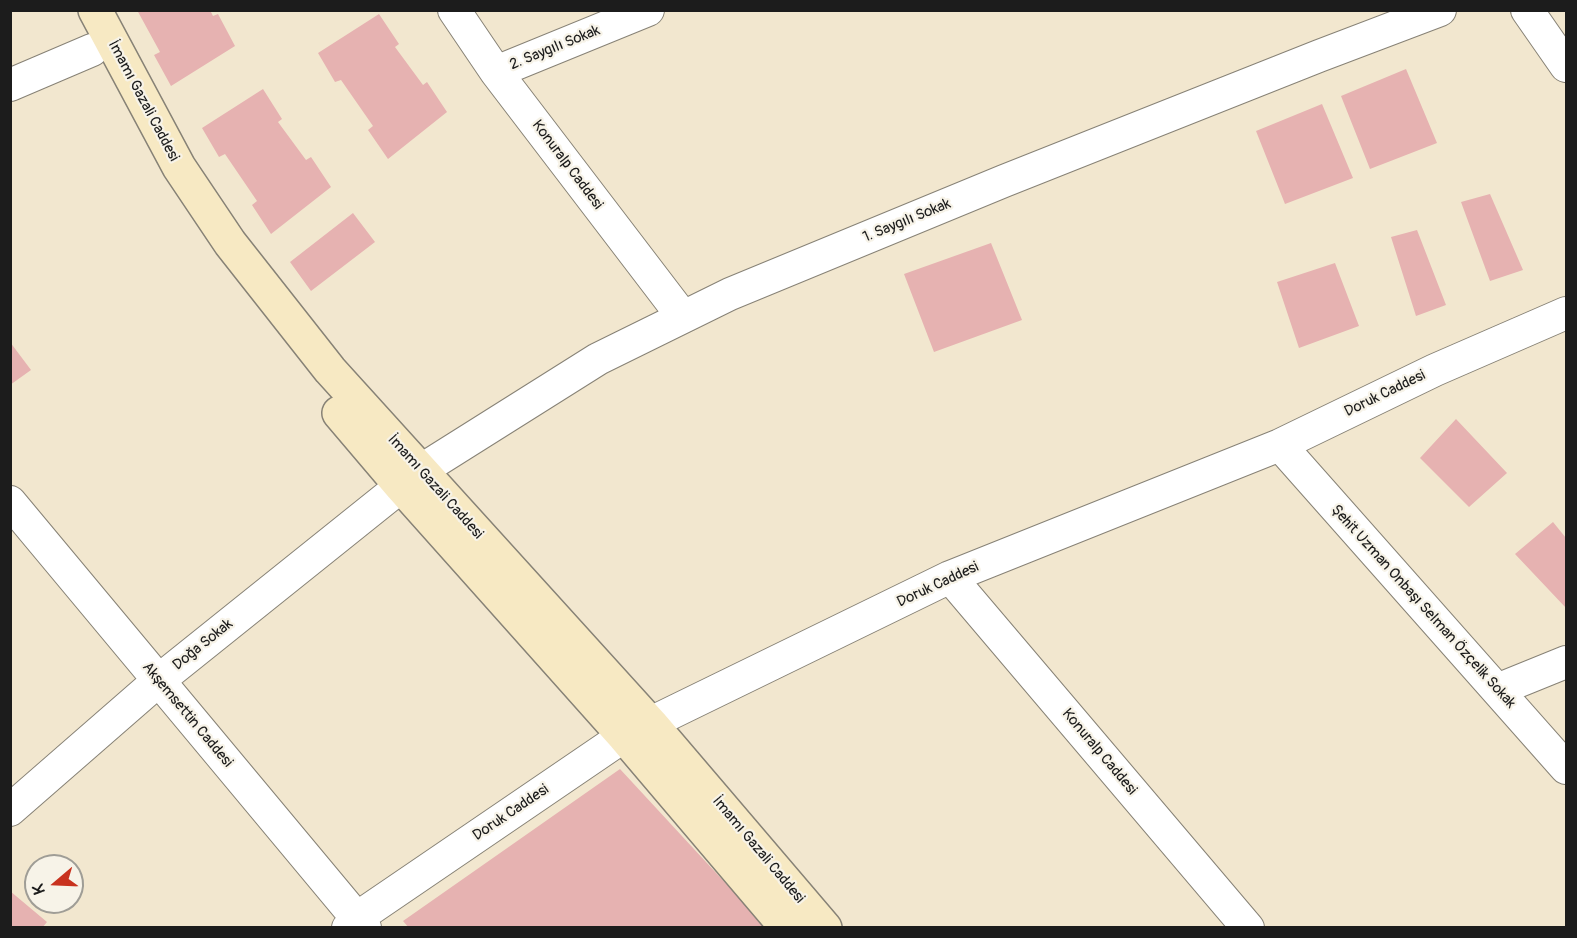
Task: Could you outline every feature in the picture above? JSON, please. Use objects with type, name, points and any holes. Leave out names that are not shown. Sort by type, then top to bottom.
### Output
[{"type":"main road","name":"İmamı Gazali Caddesi","points":[[72,10],[165,179],[229,275],[312,381],[411,478],[638,730],[825,927]]},
{"type":"main road","name":"İmamı Gazali Caddesi","points":[[95,10],[179,167],[230,243],[411,478]]},
{"type":"main road","name":"İmamı Gazali Caddesi","points":[[638,730],[787,927]]},
{"type":"street","name":"Konuralp Caddesi","points":[[454,10],[496,72],[683,317]]},
{"type":"street","name":"2. Saygılı Sokak","points":[[496,72],[648,10]]},
{"type":"street","name":"1. Saygılı Sokak","points":[[411,478],[598,360],[741,289],[1005,181],[1440,10]]},
{"type":"street","points":[[1527,10],[1566,66]]},
{"type":"street","points":[[10,85],[92,50]]},
{"type":"street","name":"Doruk Caddesi","points":[[357,924],[638,730],[950,577],[1280,445],[1435,370],[1566,312]]},
{"type":"street","name":"Şehit Uzman Onbaşı Selman Özçelik Sokak","points":[[1280,445],[1565,764]]},
{"type":"street","name":"Doğa Sokak","points":[[10,810],[158,681],[411,478]]},
{"type":"street","name":"Akşemsettin Caddesi","points":[[10,502],[357,924]]},
{"type":"street","name":"Konuralp Caddesi","points":[[950,577],[1248,927]]},
{"type":"street","points":[[1497,690],[1566,662]]},
{"type":"building","points":[[137,10],[210,10],[213,16],[218,14],[235,46],[171,86],[154,55],[160,52]]},
{"type":"building","points":[[379,14],[399,44],[395,47],[423,85],[427,82],[447,112],[388,159],[368,130],[373,126],[341,80],[335,82],[318,53]]},
{"type":"building","points":[[1406,69],[1437,143],[1370,169],[1341,96]]},
{"type":"building","points":[[263,89],[282,119],[278,122],[306,160],[311,157],[331,187],[271,234],[252,205],[257,201],[225,154],[219,157],[202,128]]},
{"type":"building","points":[[1322,104],[1353,178],[1285,204],[1256,131]]},
{"type":"building","points":[[1490,194],[1523,270],[1490,281],[1461,202]]},
{"type":"building","points":[[353,213],[375,242],[311,291],[290,262]]},
{"type":"building","points":[[1417,230],[1446,305],[1416,316],[1391,237]]},
{"type":"building","points":[[991,243],[1022,320],[934,352],[904,274]]},
{"type":"building","points":[[1335,263],[1359,326],[1299,348],[1277,282]]},
{"type":"building","points":[[10,342],[31,370],[10,385]]},
{"type":"building","points":[[1456,419],[1507,473],[1469,507],[1420,458]]},
{"type":"building","points":[[1553,522],[1566,538],[1566,608],[1515,554]]},
{"type":"building","points":[[620,769],[767,928],[409,928],[403,921]]},
{"type":"building","points":[[10,891],[24,903],[24,914],[37,914],[47,922],[42,928],[10,928]]}]
